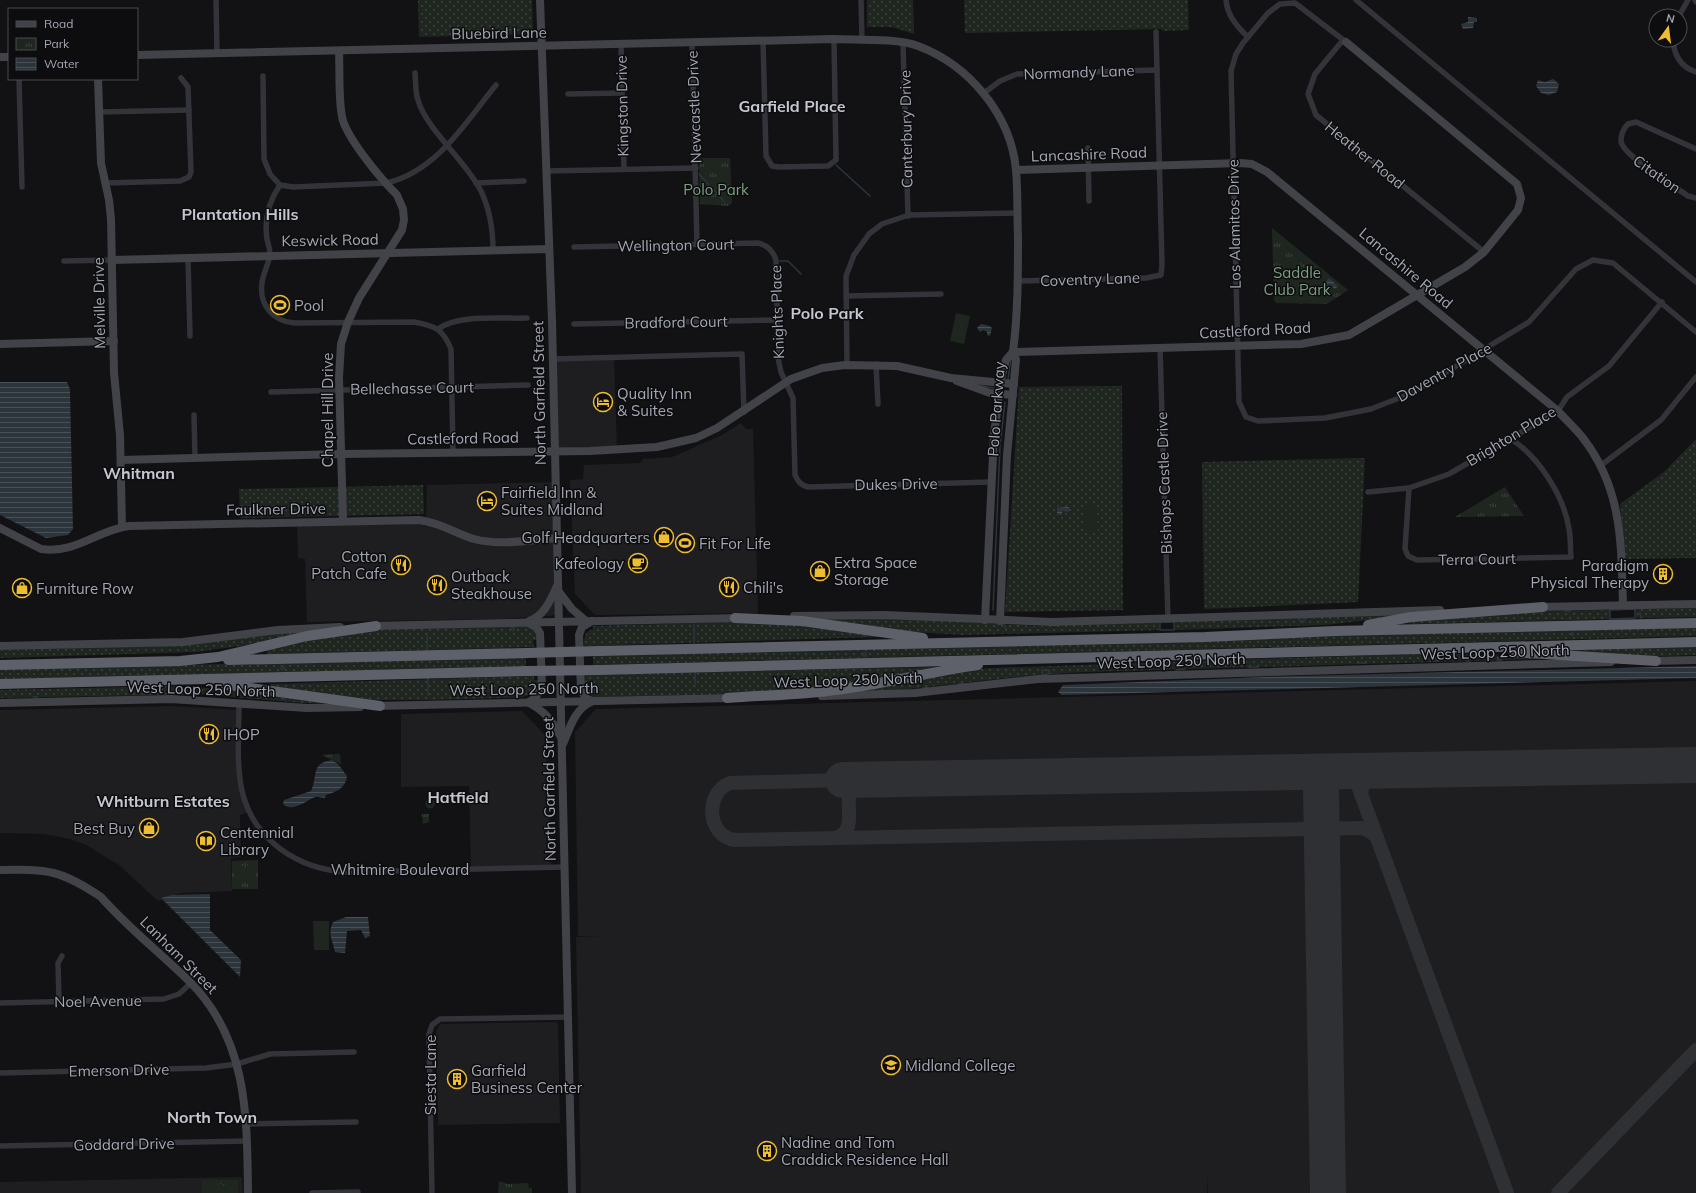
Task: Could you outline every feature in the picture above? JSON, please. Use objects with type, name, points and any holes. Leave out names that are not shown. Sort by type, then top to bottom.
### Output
[{"type":"highway","points":[[1335,631],[1411,617],[1543,607]]},
{"type":"highway","points":[[735,618],[802,621],[928,639],[969,642]]},
{"type":"highway","points":[[0,665],[1205,637],[1335,631],[1696,623]]},
{"type":"highway","points":[[188,661],[232,654],[326,632],[376,626]]},
{"type":"highway","points":[[0,684],[1696,642]]},
{"type":"highway","points":[[1437,649],[1656,661]]},
{"type":"highway","points":[[727,698],[803,694],[849,688],[1012,659]]},
{"type":"highway","points":[[150,680],[207,682],[380,706]]},
{"type":"street","points":[[216,0],[217,53]]},
{"type":"street","name":"North Garfield Street","points":[[540,0],[559,588],[561,737],[572,1193]]},
{"type":"street","points":[[861,0],[862,41]]},
{"type":"street","points":[[1226,0],[1226,6],[1232,20],[1248,37]]},
{"type":"street","points":[[1356,0],[1696,282]]},
{"type":"street","name":"Castleford Road","points":[[1013,352],[1301,344],[1349,335],[1465,267],[1484,252],[1518,210],[1521,198],[1517,184],[1345,41],[1295,4],[1280,4],[1268,13],[1248,37]]},
{"type":"street","points":[[1156,32],[1159,166]]},
{"type":"street","name":"Los Alamitos Drive","points":[[1244,415],[1239,402],[1231,72],[1236,54],[1248,37]]},
{"type":"street","points":[[763,40],[766,156],[772,166],[779,167],[828,166],[836,159],[834,39]]},
{"type":"street","name":"Bluebird Lane","points":[[138,55],[834,39],[903,43],[926,49],[945,58],[967,75],[984,94],[998,116],[1008,137],[1016,170],[1017,212],[1018,281],[1013,352]]},
{"type":"street","name":"Heather Road","points":[[1345,41],[1316,74],[1308,94],[1316,114],[1484,252]]},
{"type":"street","name":"Newcastle Drive","points":[[692,42],[697,244]]},
{"type":"street","name":"Kingston Drive","points":[[621,43],[624,169]]},
{"type":"street","name":"Canterbury Drive","points":[[903,43],[908,216]]},
{"type":"street","points":[[1675,48],[1678,59],[1687,69],[1696,72]]},
{"type":"street","name":"Chapel Hill Drive","points":[[339,51],[341,110],[346,128],[354,143],[387,183],[401,203],[404,215],[402,230],[359,298],[348,322],[341,344],[339,360],[339,390],[343,521]]},
{"type":"street","name":"Normandy Lane","points":[[984,94],[1000,81],[1017,74],[1157,70]]},
{"type":"street","points":[[415,73],[417,96],[422,110],[476,183],[489,213],[493,235],[493,250]]},
{"type":"street","points":[[264,76],[264,159],[270,174],[280,184],[294,187],[387,183],[405,178],[431,162],[448,144],[496,85]]},
{"type":"street","points":[[105,183],[187,180],[191,172],[188,86],[181,78]]},
{"type":"street","points":[[19,80],[22,187]]},
{"type":"street","name":"Melville Drive","points":[[98,80],[101,163],[110,205],[114,373],[121,460],[122,526]]},
{"type":"street","points":[[568,94],[622,93]]},
{"type":"street","points":[[99,112],[189,110]]},
{"type":"street","name":"Citation","points":[[1696,149],[1636,122],[1628,124],[1623,129],[1621,142],[1627,153],[1688,196],[1696,198]]},
{"type":"street","points":[[1088,148],[1089,201]]},
{"type":"street","name":"Lancashire Road","points":[[1016,170],[1252,164],[1267,172],[1558,410],[1583,438],[1600,466],[1612,492],[1619,520],[1623,605]]},
{"type":"street","name":"Coventry Lane","points":[[1018,281],[1146,278],[1161,275],[1159,166]]},
{"type":"street","points":[[546,171],[696,168]]},
{"type":"street","points":[[476,183],[524,181]]},
{"type":"street","points":[[280,184],[272,198],[268,212],[266,232],[269,256],[262,278],[261,293],[264,304],[275,317],[285,322],[404,321],[424,324],[438,329],[448,340],[450,349],[453,453]]},
{"type":"street","points":[[847,365],[846,280],[849,264],[860,245],[869,234],[882,224],[908,216],[1017,212]]},
{"type":"street","name":"Wellington Court","points":[[574,247],[758,243],[764,244],[774,253]]},
{"type":"street","name":"Keswick Road","points":[[112,260],[549,249]]},
{"type":"street","name":"Knights Place","points":[[774,253],[776,260],[778,361],[793,398],[795,475],[802,485]]},
{"type":"street","points":[[188,258],[190,336]]},
{"type":"street","points":[[64,261],[112,260]]},
{"type":"street","name":"Daventry Place","points":[[1244,415],[1258,421],[1325,418],[1371,409],[1412,393],[1484,351],[1529,322],[1576,269],[1593,260],[1613,263],[1662,302]]},
{"type":"street","points":[[846,296],[941,294]]},
{"type":"street","points":[[1662,302],[1696,332]]},
{"type":"street","name":"Brighton Place","points":[[1368,492],[1410,488],[1449,474],[1558,410],[1567,398],[1609,366],[1662,302]]},
{"type":"street","points":[[438,329],[447,324],[463,320],[527,318]]},
{"type":"street","name":"Bradford Court","points":[[574,324],[777,320]]},
{"type":"street","points":[[0,344],[114,341]]},
{"type":"street","name":"Bishops Castle Drive","points":[[1160,348],[1168,619]]},
{"type":"street","name":"Polo Parkway","points":[[985,620],[994,435],[1000,382],[1006,360],[1013,352],[1016,360],[1007,455],[1000,621]]},
{"type":"street","points":[[552,360],[742,354],[744,412]]},
{"type":"street","points":[[876,364],[878,404]]},
{"type":"street","name":"Castleford Road","points":[[121,460],[341,454],[640,449],[670,445],[705,434],[744,412],[786,382],[808,372],[827,367],[847,365],[876,364],[912,368],[951,378],[978,389],[1013,394]]},
{"type":"street","name":"Castleford Road","points":[[951,378],[1014,384]]},
{"type":"street","points":[[1600,466],[1661,420],[1696,378]]},
{"type":"street","name":"Bellechasse Court","points":[[271,392],[528,386]]},
{"type":"street","points":[[194,415],[195,458]]},
{"type":"street","name":"Terra Court","points":[[1410,488],[1405,548],[1408,556],[1417,560],[1571,557],[1569,528],[1556,490],[1533,457],[1509,438]]},
{"type":"street","name":"Dukes Drive","points":[[802,485],[808,487],[991,482]]},
{"type":"street","name":"Faulkner Drive","points":[[0,528],[41,549],[49,550],[82,543],[109,530],[122,526],[426,520],[446,526],[468,537],[488,541],[557,538]]},
{"type":"street","points":[[525,623],[539,615],[559,588],[572,609],[589,621]]},
{"type":"street","points":[[0,646],[184,642],[278,630],[376,626],[885,615],[1052,622],[1543,607],[1696,604]]},
{"type":"street","points":[[589,621],[582,627],[579,635],[581,690],[587,699],[594,701]]},
{"type":"street","points":[[525,623],[536,627],[540,633],[542,687],[535,698],[528,702],[543,711],[550,719],[561,737]]},
{"type":"street","name":"West Loop 250 North","points":[[0,703],[170,699],[306,708],[915,694],[1038,679],[1696,660]]},
{"type":"street","points":[[562,747],[575,716],[586,704],[594,701]]},
{"type":"street","name":"Whitmire Boulevard","points":[[239,703],[240,768],[246,802],[252,816],[263,833],[279,849],[298,861],[322,870],[348,872],[565,867]]},
{"type":"street","name":"Lanham Street","points":[[0,870],[42,870],[64,876],[86,886],[101,897],[191,983],[210,1006],[229,1040],[237,1064],[245,1100],[247,1124],[248,1193]]},
{"type":"street","points":[[59,1002],[58,964],[62,956]]},
{"type":"street","name":"Noel Avenue","points":[[0,1003],[164,999],[179,994],[191,983]]},
{"type":"street","name":"Siesta Lane","points":[[432,1193],[429,1034],[432,1025],[440,1020],[568,1017]]},
{"type":"street","name":"Emerson Drive","points":[[0,1073],[198,1069],[237,1064],[270,1054],[354,1052]]},
{"type":"street","points":[[247,1124],[356,1122]]},
{"type":"street","name":"Goddard Drive","points":[[0,1146],[247,1141]]},
{"type":"street","points":[[312,1193],[358,1192]]},
{"type":"shaded area","points":[[614,358],[617,450],[555,451],[553,359]]},
{"type":"shaded area","points":[[741,423],[746,429],[753,429],[758,613],[595,615],[575,594],[570,480],[583,479],[584,465],[640,463],[643,459],[672,457],[722,435]]},
{"type":"shaded area","points":[[556,482],[559,615],[502,619],[307,622],[305,559],[298,558],[297,522],[426,520],[427,485]]},
{"type":"shaded area","points":[[1696,681],[1696,1193],[1208,1193],[1207,1176],[1207,1193],[581,1193],[576,937],[601,936],[578,936],[575,732],[596,709]]},
{"type":"shaded area","points":[[172,706],[239,710],[240,776],[250,812],[240,815],[241,857],[231,858],[232,891],[181,893],[158,901],[119,865],[86,845],[70,839],[44,834],[0,833],[0,710]]},
{"type":"shaded area","points":[[522,711],[545,735],[551,866],[471,869],[469,786],[401,787],[401,714]]},
{"type":"shaded area","points":[[556,1022],[558,1024],[560,1123],[438,1125],[436,1032],[441,1024]]},
{"type":"shaded area","points":[[242,1177],[243,1193],[0,1193],[0,1182]]},
{"type":"green space","points":[[418,0],[532,0],[533,34],[419,37]]},
{"type":"green space","points":[[867,0],[913,0],[914,34],[892,27],[867,27]]},
{"type":"green space","points":[[964,0],[1188,0],[1189,30],[1163,31],[1161,29],[965,33]]},
{"type":"green space","name":"Polo Park","points":[[699,158],[730,158],[732,203],[728,206],[700,204]]},
{"type":"green space","name":"Saddle Club Park","points":[[1272,228],[1348,290],[1327,304],[1276,303],[1274,300]]},
{"type":"green space","points":[[1278,274],[1287,274],[1288,293],[1279,294]]},
{"type":"green space","points":[[956,313],[970,316],[964,344],[950,341]]},
{"type":"green space","points":[[1122,386],[1123,610],[1005,612],[1019,387]]},
{"type":"green space","points":[[1696,439],[1696,558],[1625,559],[1620,504],[1664,472]]},
{"type":"green space","points":[[1365,458],[1358,602],[1204,609],[1202,462]]},
{"type":"green space","points":[[423,485],[424,514],[240,518],[239,489]]},
{"type":"green space","points":[[1505,487],[1524,516],[1455,517]]},
{"type":"green space","points":[[1097,504],[1098,532],[1083,533],[1083,505]]},
{"type":"green space","points":[[1696,608],[1696,617],[1635,618],[1635,609]]},
{"type":"green space","points":[[1610,610],[1610,619],[1410,624],[1410,621],[1512,612]]},
{"type":"green space","points":[[1403,614],[1403,616],[1325,625],[1174,630],[1174,622]]},
{"type":"green space","points":[[828,619],[912,619],[1038,626],[1160,622],[1160,630],[963,635],[899,631],[827,621]]},
{"type":"green space","points":[[765,621],[878,634],[878,637],[584,646],[585,636],[593,629],[593,626]]},
{"type":"green space","points":[[529,626],[536,633],[537,640],[533,640],[534,647],[267,654],[267,647],[382,629]]},
{"type":"green space","points":[[1696,626],[1696,636],[593,665],[593,656]]},
{"type":"green space","points":[[317,631],[261,643],[196,652],[0,658],[0,650],[186,645],[286,632]]},
{"type":"green space","points":[[1696,645],[1696,655],[1631,657],[1569,651]]},
{"type":"green space","points":[[1441,653],[1534,657],[1533,659],[1087,672],[1033,675],[908,689],[864,691],[964,671],[990,668]]},
{"type":"green space","points":[[526,657],[526,666],[0,679],[0,669]]},
{"type":"green space","points":[[938,668],[795,693],[594,697],[585,693],[582,679],[585,679],[585,675]]},
{"type":"green space","points":[[534,676],[534,680],[538,680],[538,686],[533,694],[522,697],[374,700],[269,687],[269,684]]},
{"type":"green space","points":[[165,686],[227,689],[324,703],[303,703],[200,694],[0,698],[0,690]]},
{"type":"green space","points":[[340,754],[341,764],[321,755]]},
{"type":"green space","points":[[430,799],[435,804],[430,809],[425,804]]},
{"type":"green space","points":[[422,814],[429,814],[429,822],[423,824]]},
{"type":"green space","points":[[258,860],[258,889],[232,889],[232,861]]},
{"type":"green space","points":[[246,865],[255,865],[255,884],[247,884]]},
{"type":"green space","points":[[235,866],[244,866],[244,884],[235,884]]},
{"type":"green space","points":[[313,921],[329,921],[329,950],[314,950]]},
{"type":"green space","points":[[202,1180],[238,1180],[238,1193],[202,1193]]},
{"type":"green space","points":[[499,1181],[508,1184],[528,1183],[529,1188],[532,1188],[532,1193],[498,1193]]},
{"type":"green space","points":[[208,1184],[213,1189],[208,1194],[203,1189]]},
{"type":"green space","points":[[218,1184],[222,1184],[224,1185],[224,1193],[218,1194],[215,1191],[215,1187]]},
{"type":"green space","points":[[230,1184],[234,1184],[236,1185],[236,1193],[230,1194],[227,1191],[227,1187]]},
{"type":"water","points":[[1468,17],[1477,18],[1477,22],[1474,22],[1473,28],[1463,29],[1461,24],[1468,22]]},
{"type":"water","points":[[1553,79],[1559,84],[1557,92],[1549,95],[1541,93],[1536,86],[1538,80],[1545,82]]},
{"type":"water","points":[[1329,278],[1338,286],[1335,289],[1330,285],[1327,288],[1322,286]]},
{"type":"water","points":[[981,324],[992,328],[990,336],[983,330],[980,332],[977,328]]},
{"type":"water","points":[[0,382],[67,382],[70,389],[73,529],[68,535],[46,538],[0,515]]},
{"type":"water","points":[[1069,507],[1069,512],[1062,511],[1062,515],[1057,515],[1057,508]]},
{"type":"water","points":[[1696,666],[1696,678],[1062,695],[1058,692],[1063,685],[1265,677]]},
{"type":"water","points":[[332,760],[338,764],[347,776],[343,786],[337,791],[326,795],[325,798],[315,797],[295,807],[283,804],[284,800],[311,791],[316,771],[320,764]]},
{"type":"water","points":[[210,894],[210,930],[241,960],[240,977],[161,898],[172,895]]},
{"type":"water","points":[[346,917],[368,917],[370,936],[365,938],[361,930],[347,931],[345,953],[335,952],[330,934],[331,926],[333,922]]},
{"type":"waterway","points":[[836,165],[870,196]]},
{"type":"waterway","points":[[699,174],[724,201]]},
{"type":"waterway","points":[[780,261],[788,261],[801,274]]},
{"type":"waterway","points":[[1008,379],[1011,359]]},
{"type":"waterway","points":[[982,386],[994,388]]},
{"type":"waterway","points":[[993,610],[1000,446],[1005,402]]},
{"type":"waterway","points":[[1635,609],[1635,618],[1610,619],[1610,610],[1635,609]]},
{"type":"waterway","points":[[1565,611],[1570,611]]},
{"type":"waterway","points":[[1640,613],[1641,618]]},
{"type":"waterway","points":[[1304,617],[1304,622],[1299,620],[1299,618],[1304,617]]},
{"type":"waterway","points":[[1160,622],[1174,622],[1174,630],[1160,630],[1160,622]]},
{"type":"waterway","points":[[1001,624],[1004,624],[1006,629]]},
{"type":"waterway","points":[[694,625],[694,644]]},
{"type":"waterway","points":[[511,627],[514,627],[514,630],[511,630],[511,627]]},
{"type":"waterway","points":[[280,633],[282,635],[280,637],[278,635],[280,633]]},
{"type":"waterway","points":[[427,633],[427,650]]},
{"type":"waterway","points":[[863,633],[865,633],[866,636],[863,636],[863,633]]},
{"type":"waterway","points":[[1571,633],[1573,633],[1573,635],[1571,635],[1571,633]]},
{"type":"waterway","points":[[1641,648],[1641,653]]},
{"type":"waterway","points":[[863,653],[866,653],[866,656],[863,656],[863,653]]},
{"type":"waterway","points":[[1434,657],[1436,657],[1436,660],[1439,661],[1433,661],[1434,657]]},
{"type":"waterway","points":[[1497,660],[1502,660]]},
{"type":"waterway","points":[[1358,663],[1366,663]]},
{"type":"waterway","points":[[281,666],[284,666],[284,669],[281,669],[281,666]]},
{"type":"waterway","points":[[1248,667],[1258,667]]},
{"type":"waterway","points":[[1176,670],[1185,669]]},
{"type":"waterway","points":[[1042,670],[1049,670],[1048,674],[1043,675],[1042,670]]},
{"type":"waterway","points":[[695,672],[695,687]]},
{"type":"waterway","points":[[863,674],[866,674],[866,677],[863,677],[863,674]]},
{"type":"waterway","points":[[428,678],[428,695]]},
{"type":"waterway","points":[[959,684],[964,683]]},
{"type":"waterway","points":[[923,688],[928,687]]},
{"type":"waterway","points":[[510,692],[512,692],[512,695],[510,695],[510,692]]},
{"type":"waterway","points":[[142,694],[147,694]]},
{"type":"waterway","points":[[282,696],[285,697],[285,699],[282,699],[282,696]]},
{"type":"waterway","points":[[33,697],[38,697]]},
{"type":"taxiway","points":[[1361,794],[1364,779],[1375,770]]},
{"type":"taxiway","points":[[1339,771],[1350,775],[1357,783],[1507,1193]]},
{"type":"taxiway","points":[[1321,788],[1326,777],[1339,771]]},
{"type":"taxiway","points":[[836,838],[844,833],[848,826],[850,792],[855,785],[864,779]]},
{"type":"taxiway","points":[[843,780],[730,783],[722,788],[716,795],[712,813],[714,823],[718,831],[725,837],[735,840],[1362,828],[1371,832],[1377,837]]},
{"type":"taxiway","points":[[1322,844],[1329,834],[1337,829]]},
{"type":"taxiway","points":[[1558,1193],[1696,1050]]},
{"type":"runway","points":[[843,780],[1696,765]]},
{"type":"runway","points":[[1321,788],[1328,1193]]},
{"type":"place","name":"Pool","points":[[280,305]]},
{"type":"place","name":"Quality Inn & Suites","points":[[603,402]]},
{"type":"place","name":"Fairfield Inn & Suites Midland","points":[[487,501]]},
{"type":"place","name":"Golf Headquarters","points":[[664,537]]},
{"type":"place","name":"Fit For Life","points":[[685,543]]},
{"type":"place","name":"Kafeology","points":[[638,563]]},
{"type":"place","name":"Cotton Patch Cafe","points":[[401,565]]},
{"type":"place","name":"Extra Space Storage","points":[[820,571]]},
{"type":"place","name":"Paradigm Physical Therapy","points":[[1663,574]]},
{"type":"place","name":"Outback Steakhouse","points":[[437,585]]},
{"type":"place","name":"Chili's","points":[[729,587]]},
{"type":"place","name":"Furniture Row","points":[[22,588]]},
{"type":"place","name":"IHOP","points":[[209,734]]},
{"type":"place","name":"Best Buy","points":[[149,828]]},
{"type":"place","name":"Centennial Library","points":[[206,841]]},
{"type":"place","name":"Midland College","points":[[891,1065]]},
{"type":"place","name":"Garfield Business Center","points":[[457,1079]]},
{"type":"place","name":"Nadine and Tom Craddick Residence Hall","points":[[767,1151]]},
{"type":"district","name":"Garfield Place","points":[[792,106]]},
{"type":"district","name":"Plantation Hills","points":[[240,214]]},
{"type":"district","name":"Polo Park","points":[[827,313]]},
{"type":"district","name":"Whitman","points":[[139,473]]},
{"type":"district","name":"Hatfield","points":[[458,797]]},
{"type":"district","name":"Whitburn Estates","points":[[163,801]]},
{"type":"district","name":"North Town","points":[[212,1117]]}]
